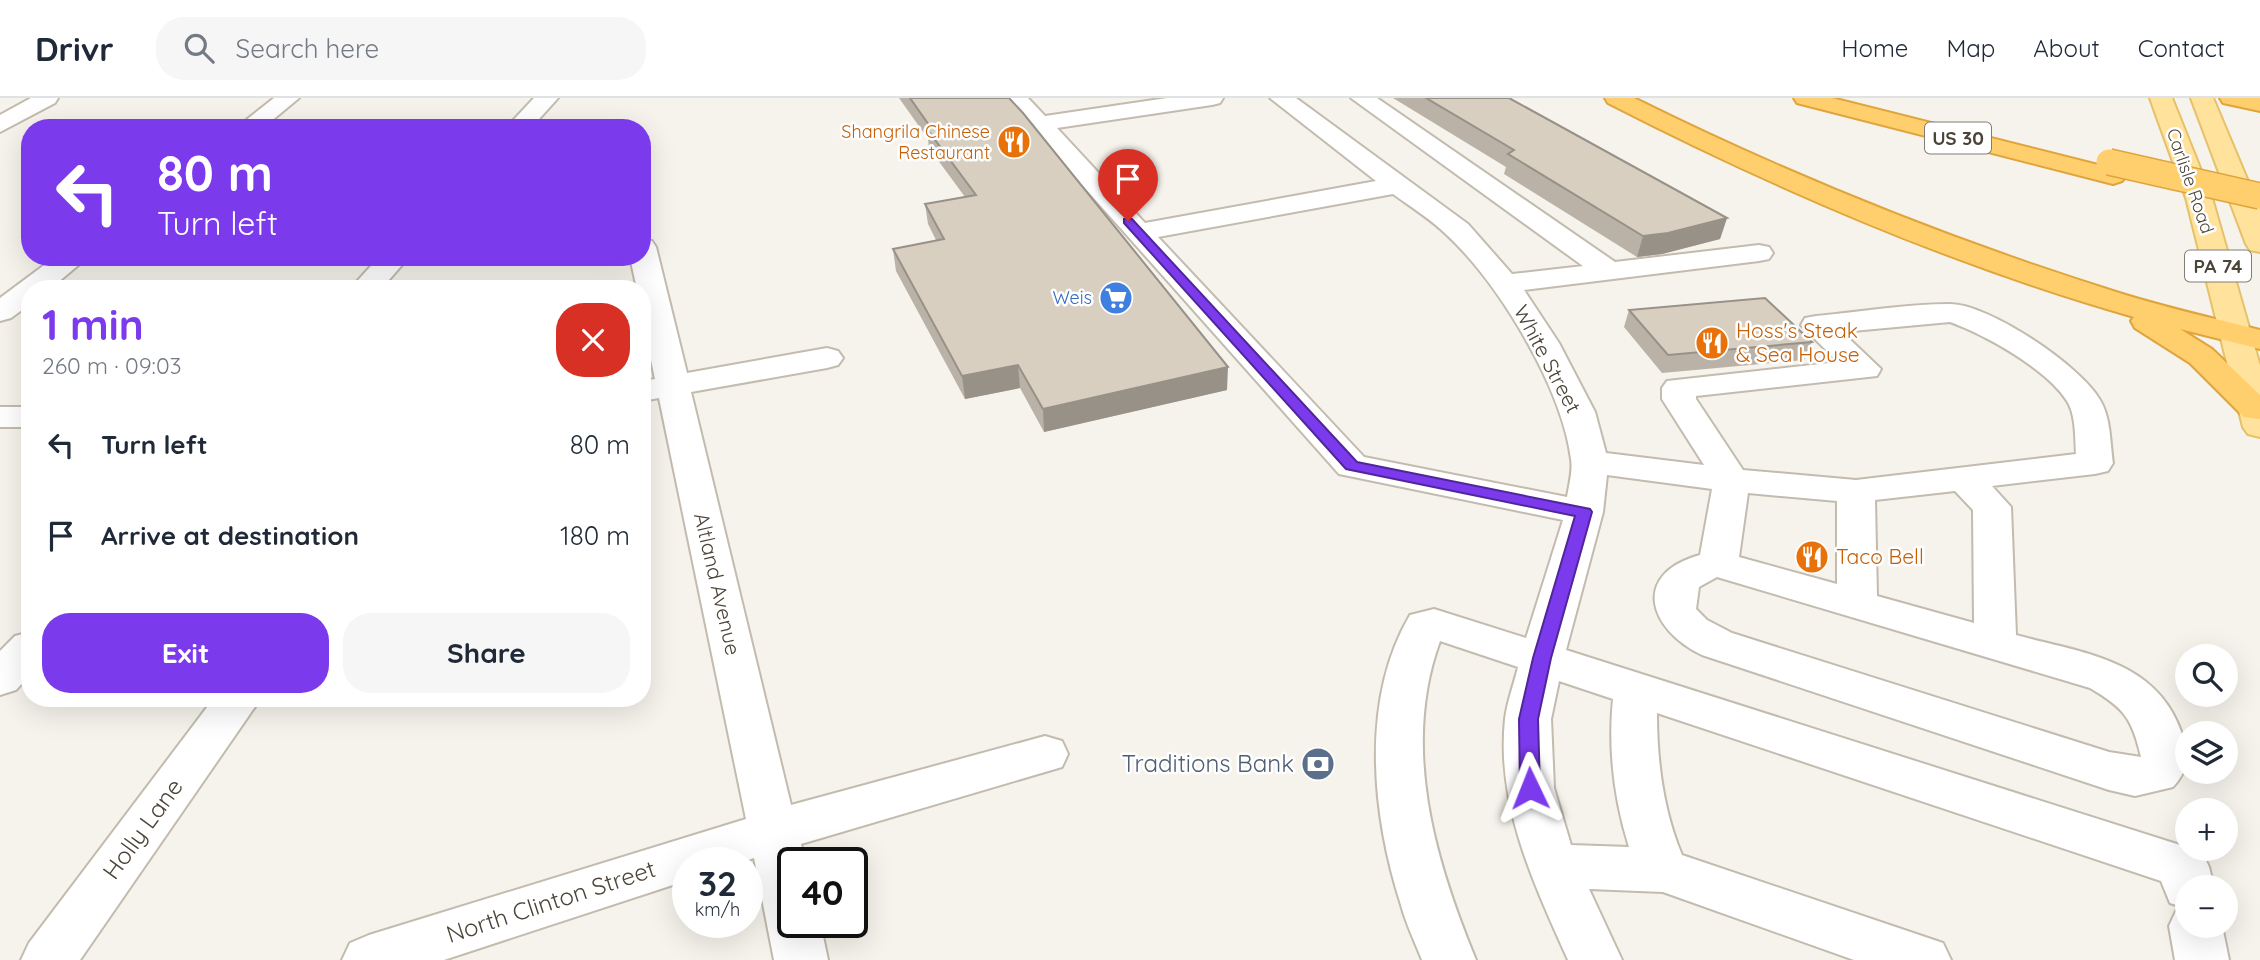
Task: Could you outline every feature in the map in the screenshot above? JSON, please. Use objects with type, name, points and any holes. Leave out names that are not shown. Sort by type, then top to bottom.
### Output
[{"type":"highway","points":[[1616,98],[1708,146],[1846,205],[2108,299],[2248,337]]},
{"type":"highway","name":"US 30","points":[[1805,98],[2111,169],[2260,196]]},
{"type":"highway","name":"US 30","points":[[1860,98],[2260,210]]},
{"type":"highway","points":[[2231,98],[2260,104]]},
{"type":"highway","points":[[2108,299],[2201,356],[2258,418]]},
{"type":"main road","name":"Carlisle Road","points":[[2161,98],[2248,337],[2258,418]]},
{"type":"main road","name":"Carlisle Road","points":[[2202,98],[2260,244]]},
{"type":"street","points":[[0,125],[47,98]]},
{"type":"street","points":[[260,119],[288,98]]},
{"type":"street","points":[[527,119],[547,98]]},
{"type":"street","points":[[1016,98],[1352,466],[1584,512]]},
{"type":"street","points":[[1040,124],[1212,98]]},
{"type":"street","name":"White Street","points":[[1281,98],[1458,230],[1505,284],[1543,343],[1578,412],[1590,462],[1584,512],[1542,658],[1528,719],[1530,788],[1552,866],[1595,960]]},
{"type":"street","points":[[1362,98],[1612,273]]},
{"type":"street","points":[[1138,232],[1397,185]]},
{"type":"street","points":[[1505,284],[1759,253]]},
{"type":"street","points":[[43,280],[62,266]]},
{"type":"street","points":[[373,280],[387,266]]},
{"type":"street","points":[[0,312],[21,296]]},
{"type":"street","points":[[1590,462],[1732,480],[1856,491],[1965,480],[2095,463],[2084,400],[2052,367],[1971,318],[1952,313],[1816,325],[1865,369],[1679,388],[1679,399],[1732,480],[1718,564]]},
{"type":"street","name":"Altland Avenue","points":[[651,332],[657,388],[777,849]]},
{"type":"street","points":[[657,388],[827,358]]},
{"type":"street","points":[[0,417],[21,417]]},
{"type":"street","points":[[1965,480],[1992,507],[1995,645]]},
{"type":"street","points":[[1856,491],[1857,605]]},
{"type":"street","points":[[1718,564],[1857,605],[2105,676],[2136,694],[2155,719],[2166,763],[2156,774],[2135,777],[2109,771],[1717,644],[1695,633],[1681,620],[1674,607],[1677,587],[1684,575],[1697,568],[1718,564]]},
{"type":"street","points":[[1449,960],[1424,898],[1404,810],[1400,745],[1402,694],[1411,655],[1425,625],[1434,624],[1542,658],[2184,867],[2186,875]]},
{"type":"street","points":[[0,679],[21,657]]},
{"type":"street","points":[[1636,688],[1632,723],[1638,771],[1648,837],[1663,870]]},
{"type":"street","name":"Holly Lane","points":[[48,960],[232,707]]},
{"type":"street","name":"North Clinton Street","points":[[369,960],[773,831],[1045,754]]},
{"type":"street","points":[[1552,866],[1663,870],[1826,943],[1924,960]]},
{"type":"street","name":"Altland Avenue","points":[[796,938],[801,960]]},
{"type":"street","points":[[2198,938],[2202,960]]},
{"type":"building","points":[[910,98],[1009,98],[1228,367],[1043,409],[1018,365],[962,376],[893,249],[944,239],[925,204],[976,195],[927,129],[931,128]]},
{"type":"building","points":[[1426,98],[1509,98],[1727,218],[1668,233],[1643,236],[1508,154],[1514,150]]},
{"type":"building","points":[[1765,298],[1812,342],[1668,355],[1629,310]]},
{"type":"place","name":"Shangrila Chinese Restaurant","points":[[1014,142]]},
{"type":"place","name":"Weis","points":[[1116,298]]},
{"type":"place","name":"Hoss's Steak & Sea House","points":[[1712,343]]},
{"type":"place","name":"Taco Bell","points":[[1812,557]]},
{"type":"place","name":"Traditions Bank","points":[[1318,764]]},
{"type":"route","points":[[1128,221],[1352,466],[1584,512],[1542,658],[1528,719],[1530,788]]}]
